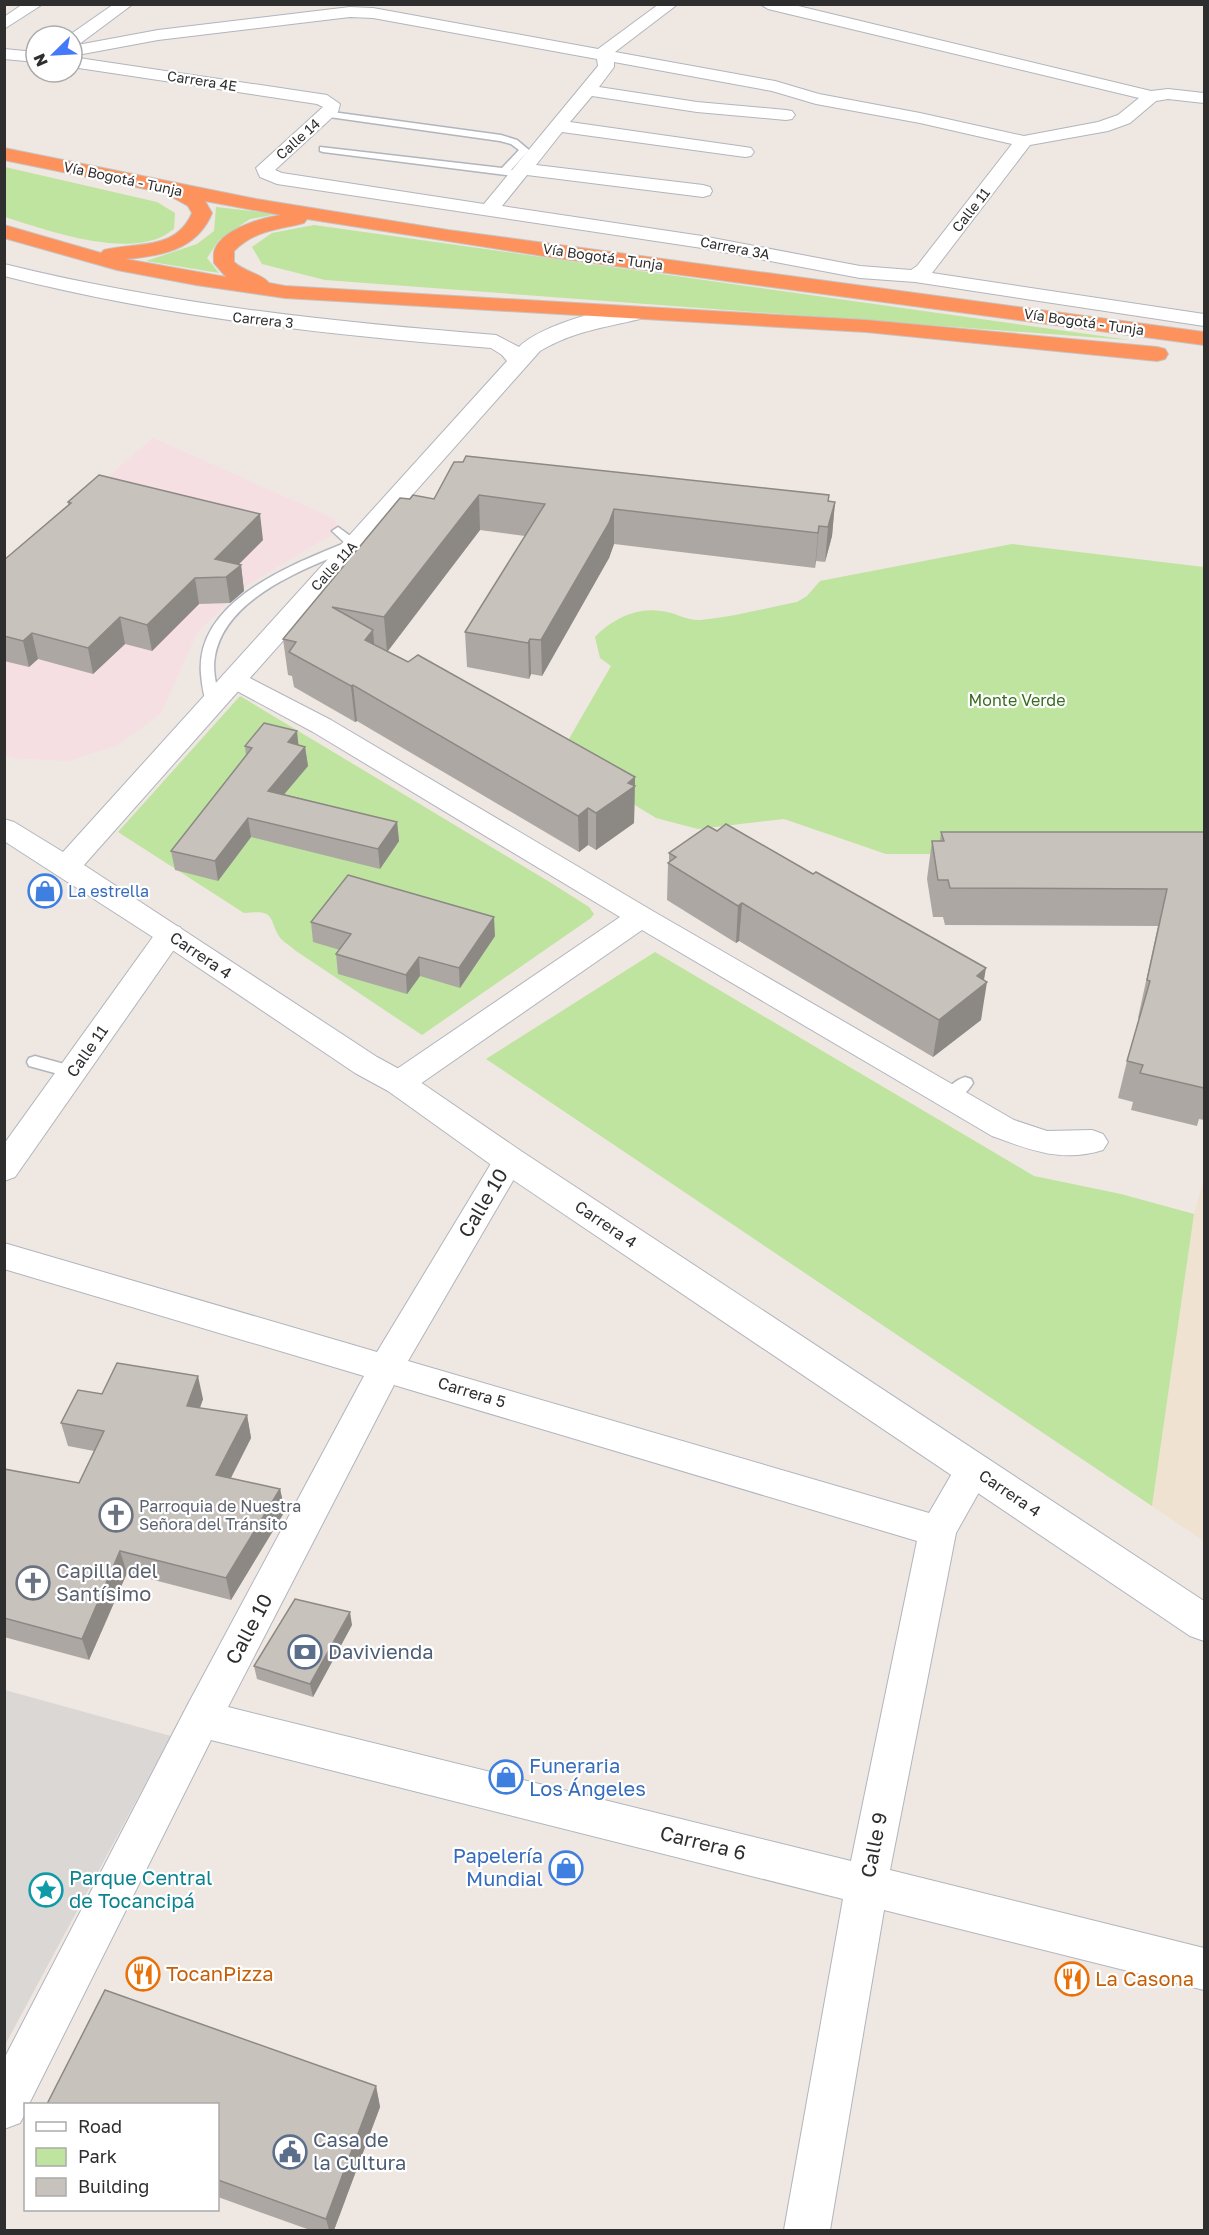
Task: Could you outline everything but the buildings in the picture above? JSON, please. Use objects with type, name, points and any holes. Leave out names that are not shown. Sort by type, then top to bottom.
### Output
[{"type":"highway","name":"Vía Bogotá - Tunja","points":[[4,154],[147,184],[341,219],[1204,339]]},
{"type":"highway","points":[[79,253],[142,252],[168,245],[188,236],[200,225],[202,213],[196,202],[182,194],[147,184]]},
{"type":"highway","points":[[285,292],[236,275],[224,263],[224,250],[235,237],[255,227],[282,220],[341,219]]},
{"type":"highway","name":"Vía Bogotá - Tunja","points":[[4,231],[117,264],[285,292],[889,328],[1175,357]]},
{"type":"street","points":[[4,24],[35,4]]},
{"type":"street","points":[[84,33],[125,4]]},
{"type":"street","points":[[602,54],[670,4]]},
{"type":"street","points":[[768,4],[1151,96],[1168,94],[1204,98]]},
{"type":"street","points":[[84,49],[180,32],[332,13],[361,13],[775,86],[816,99],[920,118],[1024,141],[1102,127],[1136,111],[1151,96]]},
{"type":"street","points":[[180,32],[194,16]]},
{"type":"street","points":[[4,54],[24,56]]},
{"type":"street","points":[[490,209],[515,171],[558,126],[606,67],[606,60],[602,54]]},
{"type":"street","name":"Carrera 4E","points":[[84,64],[321,99],[328,109]]},
{"type":"street","points":[[679,104],[692,88]]},
{"type":"street","points":[[586,90],[679,104],[786,115]]},
{"type":"street","name":"Calle 14","points":[[267,173],[265,168],[328,109]]},
{"type":"street","points":[[558,126],[745,152]]},
{"type":"street","name":"Calle 11","points":[[915,276],[924,270],[1024,141]]},
{"type":"street","points":[[515,171],[703,191]]},
{"type":"street","name":"Carrera 3A","points":[[267,173],[277,178],[736,248],[860,272],[915,276],[1204,320]]},
{"type":"street","name":"Carrera 3","points":[[4,270],[120,298],[221,315],[496,342],[510,350],[519,360]]},
{"type":"street","name":"Calle 11A","points":[[66,867],[233,679],[346,538],[532,346],[551,334],[585,322],[632,314]]},
{"type":"street","points":[[233,679],[322,726],[641,916],[957,1089],[1004,1128],[1046,1143],[1092,1142]]},
{"type":"street","name":"Carrera 4","points":[[4,828],[170,934],[366,1065],[399,1083],[509,1160],[1202,1619]]},
{"type":"street","points":[[399,1083],[641,916]]},
{"type":"street","name":"Calle 11","points":[[4,1168],[170,934]]},
{"type":"street","name":"Calle 10","points":[[4,2107],[201,1719],[386,1367],[509,1160]]},
{"type":"street","name":"Carrera 5","points":[[4,1256],[938,1531]]},
{"type":"street","name":"Calle 9","points":[[807,2230],[867,1883],[938,1531],[974,1469]]},
{"type":"street","name":"Carrera 6","points":[[201,1719],[867,1883],[1204,1969]]},
{"type":"lane","points":[[323,149],[515,171],[524,150],[514,142],[501,138],[328,109]]},
{"type":"lane","points":[[213,702],[208,656],[216,632],[236,607],[264,587],[306,564],[346,538]]},
{"type":"lane","points":[[35,1062],[73,1072]]},
{"type":"shaded area","points":[[153,438],[335,519],[338,531],[239,590],[197,633],[161,713],[118,745],[68,761],[12,758],[5,754],[4,566]]},
{"type":"shaded area","points":[[1204,1179],[1204,1541],[1152,1506],[1194,1214]]},
{"type":"shaded area","name":"Parque Central de Tocancipá","points":[[4,1690],[171,1736],[5,2045]]},
{"type":"green space","points":[[5,167],[157,202],[175,213],[174,229],[159,238],[142,243],[123,244],[81,239],[5,217]]},
{"type":"green space","points":[[216,207],[278,214],[250,219],[219,240],[207,258],[219,273],[146,261],[197,244],[214,231]]},
{"type":"green space","points":[[314,225],[1130,340],[325,280],[262,264],[252,247],[272,233]]},
{"type":"green space","name":"Monte Verde","points":[[1012,544],[1204,567],[1204,854],[886,854],[784,819],[698,829],[656,818],[558,758],[611,666],[600,658],[595,637],[616,620],[633,613],[652,610],[696,620],[737,615],[797,602],[807,596],[820,581]]},
{"type":"green space","points":[[240,696],[548,881],[589,907],[594,914],[422,1035],[296,951],[281,939],[267,914],[244,913],[118,832]]},
{"type":"green space","points":[[655,952],[1034,1176],[1121,1194],[1194,1214],[1152,1506],[486,1059]]},
{"type":"place","name":"La estrella","points":[[45,891]]},
{"type":"place","name":"Parroquia de Nuestra Señora del Tránsito","points":[[116,1515]]},
{"type":"place","name":"Capilla del Santísimo","points":[[33,1583]]},
{"type":"place","name":"Davivienda","points":[[305,1652]]},
{"type":"place","name":"Funeraria Los Ángeles","points":[[506,1777]]},
{"type":"place","name":"Papelería Mundial","points":[[566,1868]]},
{"type":"place","name":"Parque Central de Tocancipá","points":[[46,1890]]},
{"type":"place","name":"TocanPizza","points":[[143,1974]]},
{"type":"place","name":"La Casona","points":[[1072,1979]]},
{"type":"place","name":"Casa de la Cultura","points":[[290,2152]]}]
